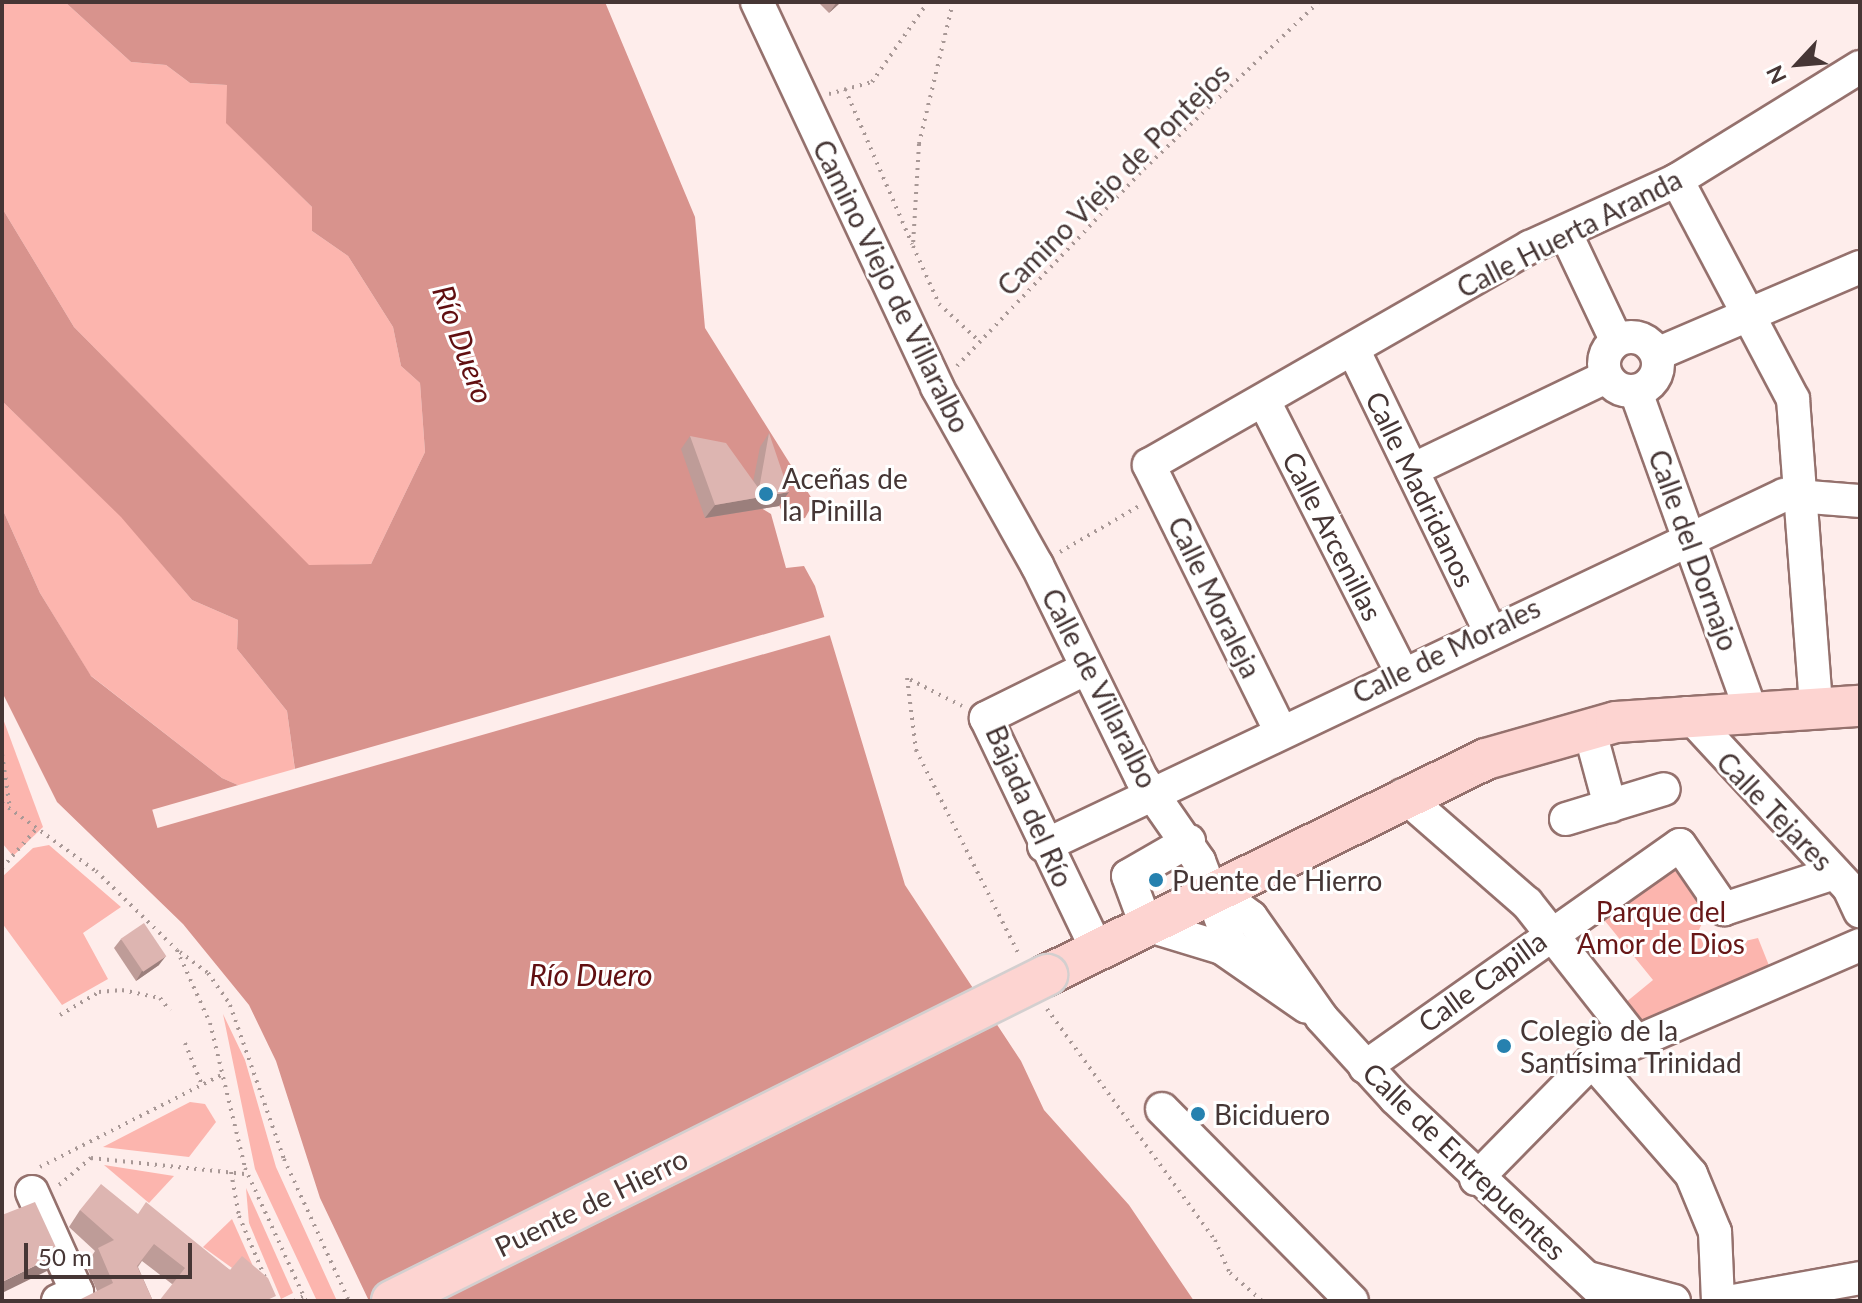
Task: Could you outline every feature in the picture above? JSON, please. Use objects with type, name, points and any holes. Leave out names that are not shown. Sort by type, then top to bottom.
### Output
[{"type":"main road","name":"Puente de Hierro","points":[[392,1301],[1403,795],[1486,759],[1589,728],[1687,713],[1750,708],[1860,706]]},
{"type":"street","name":"Camino Viejo de Villaralbo","points":[[757,2],[937,387],[1037,565]]},
{"type":"street","name":"Calle Huerta Aranda","points":[[1156,478],[1264,401],[1353,349],[1566,234],[1677,180],[1860,67]]},
{"type":"street","points":[[1677,180],[1751,313],[1793,399],[1816,706]]},
{"type":"street","points":[[1566,234],[1616,340]]},
{"type":"street","points":[[1657,354],[1860,267]]},
{"type":"street","points":[[1606,377],[1604,357],[1616,340],[1639,337],[1657,354]]},
{"type":"street","name":"Calle Madridanos","points":[[1353,349],[1489,629]]},
{"type":"street","points":[[1606,377],[1636,392],[1650,384],[1657,354]]},
{"type":"street","points":[[1412,470],[1606,377]]},
{"type":"street","name":"Calle del Dornajo","points":[[1636,392],[1750,708]]},
{"type":"street","name":"Calle Arcenillas","points":[[1264,401],[1401,671]]},
{"type":"street","name":"Calle Moraleja","points":[[1156,478],[1280,730]]},
{"type":"street","name":"Calle de Morales","points":[[1044,846],[1149,791],[1489,629],[1784,495],[1801,499],[1860,501]]},
{"type":"street","name":"Calle de Villaralbo","points":[[1037,565],[1149,791],[1189,841],[1215,890]]},
{"type":"street","name":"Bajada del Río","points":[[1087,668],[986,718],[1044,846],[1097,950]]},
{"type":"street","name":"Calle Tejares","points":[[1687,713],[1834,873],[1860,912]]},
{"type":"street","points":[[1589,728],[1610,806]]},
{"type":"street","points":[[1566,819],[1664,789]]},
{"type":"street","points":[[1403,795],[1527,903],[1635,1040]]},
{"type":"street","points":[[1146,925],[1128,876],[1189,841]]},
{"type":"street","name":"Calle Capilla","points":[[1365,1067],[1548,932],[1680,845],[1724,909],[1834,873]]},
{"type":"street","name":"Calle de Entrepuentes","points":[[1215,890],[1226,934],[1251,964]]},
{"type":"street","name":"Calle de Entrepuentes","points":[[1215,890],[1251,917],[1322,1018],[1365,1067],[1476,1179],[1611,1301]]},
{"type":"street","name":"Calle de Entrepuentes","points":[[1146,925],[1202,939],[1251,964],[1322,1018]]},
{"type":"street","points":[[1476,1179],[1592,1061],[1860,945]]},
{"type":"street","points":[[1592,1061],[1691,1174],[1715,1232],[1718,1301]]},
{"type":"street","points":[[1162,1109],[1352,1301]]},
{"type":"street","points":[[33,1191],[77,1292],[58,1301]]},
{"type":"street","points":[[1586,1277],[1674,1301]]},
{"type":"street","points":[[1734,1301],[1860,1278]]},
{"type":"path","points":[[804,103],[872,82],[928,2]]},
{"type":"path","points":[[913,246],[919,144],[953,2]]},
{"type":"path","name":"Camino Viejo de Pontejos","points":[[937,387],[1144,169],[1319,2]]},
{"type":"path","points":[[845,89],[939,304],[980,342]]},
{"type":"path","points":[[1037,565],[1156,478]]},
{"type":"path","points":[[986,718],[907,678],[916,750],[1001,920]]},
{"type":"path","points":[[2,754],[10,809]]},
{"type":"path","points":[[2,803],[139,907],[177,950],[208,973],[230,1005],[284,1159],[349,1301]]},
{"type":"path","points":[[2,868],[37,828]]},
{"type":"path","points":[[177,950],[223,1074],[248,1174],[305,1298],[294,1301]]},
{"type":"path","points":[[60,1015],[99,992],[122,990],[160,998],[170,1011]]},
{"type":"path","points":[[1056,1029],[1215,1240],[1230,1273],[1262,1301]]},
{"type":"path","points":[[185,1043],[202,1085]]},
{"type":"path","points":[[33,1191],[223,1074]]},
{"type":"path","points":[[33,1191],[91,1158],[248,1174]]},
{"type":"path","points":[[231,1172],[239,1216],[271,1290]]},
{"type":"green space","points":[[2,2],[65,2],[131,62],[166,65],[190,83],[227,85],[227,123],[312,207],[312,231],[348,256],[393,327],[401,366],[420,383],[425,452],[371,564],[309,566],[74,327],[2,208]]},
{"type":"green space","points":[[2,401],[122,517],[192,600],[238,620],[237,649],[287,711],[296,778],[265,797],[222,778],[90,675],[40,593],[2,508]]},
{"type":"green space","points":[[2,716],[43,827],[13,856],[2,843]]},
{"type":"green space","points":[[49,845],[121,907],[83,933],[108,979],[62,1005],[2,923],[2,877],[33,848]]},
{"type":"green space","name":"Parque del Amor de Dios","points":[[1674,869],[1706,915],[1698,932],[1706,950],[1758,938],[1770,968],[1644,1029],[1625,1003],[1653,980],[1605,921]]},
{"type":"green space","points":[[223,1014],[245,1060],[276,1167],[337,1301],[317,1301],[255,1169]]},
{"type":"green space","points":[[190,1102],[205,1104],[216,1122],[189,1157],[103,1147]]},
{"type":"green space","points":[[104,1165],[174,1176],[149,1203]]},
{"type":"green space","points":[[246,1188],[293,1293],[281,1299],[249,1223]]},
{"type":"green space","points":[[232,1219],[264,1291],[203,1247]]},
{"type":"water","name":"Río Duero","points":[[65,2],[605,2],[695,217],[705,328],[814,502],[805,518],[786,521],[779,505],[761,508],[771,514],[786,568],[804,566],[815,586],[905,885],[1021,1061],[1044,1110],[1129,1205],[1194,1301],[369,1301],[320,1198],[276,1061],[249,1005],[183,924],[57,802],[2,692],[2,508],[40,593],[91,676],[222,778],[265,797],[296,777],[287,711],[237,649],[238,620],[192,600],[121,517],[2,401],[2,208],[74,327],[309,565],[371,564],[425,452],[420,383],[401,366],[393,327],[348,256],[312,231],[312,207],[226,123],[227,85],[190,83],[166,65],[131,62]]},
{"type":"pier","points":[[828,616],[833,634],[157,828],[152,810]]},
{"type":"building","points":[[769,433],[789,492],[715,505],[690,436],[726,443],[759,489]]},
{"type":"building","points":[[144,923],[166,956],[143,972],[121,939]]},
{"type":"building","points":[[101,1184],[138,1214],[146,1202],[230,1270],[242,1256],[268,1278],[276,1296],[265,1301],[159,1301],[185,1268],[154,1244],[137,1266],[153,1301],[77,1301],[113,1283],[98,1248],[114,1240],[80,1210]]},
{"type":"building","points":[[35,1202],[59,1254],[2,1282],[2,1215]]},
{"type":"place","name":"Aceñas de la Pinilla","points":[[766,494]]},
{"type":"place","name":"Puente de Hierro","points":[[1156,880]]},
{"type":"place","name":"Colegio de la Santísima Trinidad","points":[[1504,1046]]},
{"type":"place","name":"Biciduero","points":[[1198,1114]]}]
